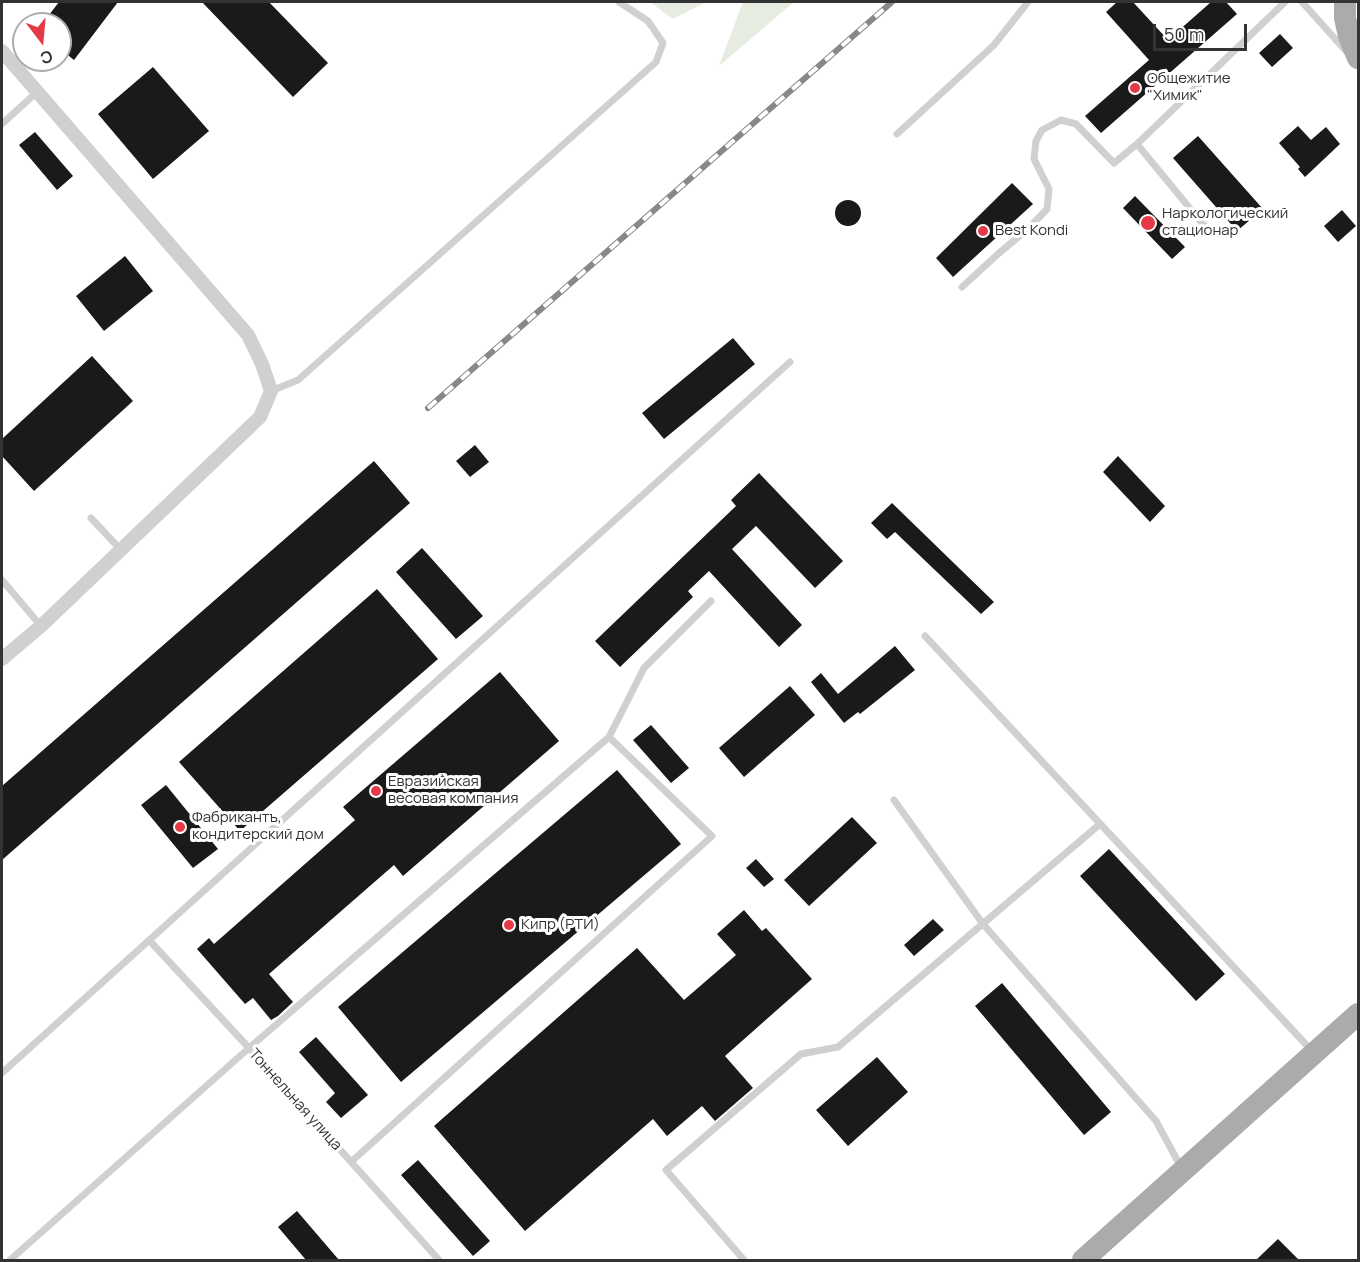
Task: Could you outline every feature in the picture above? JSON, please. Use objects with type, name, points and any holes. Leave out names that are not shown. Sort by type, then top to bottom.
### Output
[{"type":"main road","points":[[1345,2],[1345,18],[1349,36],[1359,58]]},
{"type":"main road","points":[[1083,1260],[1359,1014]]},
{"type":"street","points":[[2,51],[248,335],[262,364],[271,391],[260,417],[41,626],[2,659]]},
{"type":"lane","points":[[271,391],[298,380],[656,62],[663,43],[648,21],[619,2]]},
{"type":"lane","points":[[897,134],[994,45],[1028,2]]},
{"type":"lane","points":[[962,287],[1029,228],[1047,209],[1048,189],[1034,159],[1036,141],[1042,130],[1061,120],[1076,124],[1114,163],[1137,144],[1286,2]]},
{"type":"lane","points":[[1302,2],[1359,66]]},
{"type":"lane","points":[[2,124],[38,92]]},
{"type":"lane","points":[[1137,144],[1211,234]]},
{"type":"lane","points":[[2,1073],[790,362]]},
{"type":"lane","points":[[91,518],[121,550]]},
{"type":"lane","points":[[2,580],[41,626]]},
{"type":"lane","points":[[10,1260],[249,1048],[609,737],[644,668],[711,601]]},
{"type":"lane","points":[[925,636],[1314,1054]]},
{"type":"lane","points":[[351,1162],[712,836],[609,737]]},
{"type":"lane","points":[[894,800],[983,924],[1156,1121],[1183,1171]]},
{"type":"lane","points":[[744,1260],[666,1170],[801,1054],[838,1047],[1100,824]]},
{"type":"lane","name":"Тоннельная улица","points":[[149,940],[440,1260]]},
{"type":"shaded area","points":[[650,2],[706,2],[673,19]]},
{"type":"shaded area","points":[[743,2],[794,2],[719,66]]},
{"type":"building","points":[[59,2],[118,2],[74,60],[72,58],[72,12],[51,12]]},
{"type":"building","points":[[202,2],[269,2],[328,63],[293,97]]},
{"type":"building","name":"Общежитие \"Химик\"","points":[[1117,2],[1133,2],[1168,40],[1211,2],[1226,2],[1237,14],[1101,133],[1085,116],[1149,60],[1106,12]]},
{"type":"building","points":[[1280,34],[1293,48],[1272,67],[1259,53]]},
{"type":"building","points":[[153,67],[209,131],[153,179],[98,114]]},
{"type":"building","points":[[1298,126],[1311,140],[1326,127],[1340,144],[1305,177],[1298,169],[1300,167],[1279,143]]},
{"type":"building","points":[[35,132],[73,176],[57,190],[19,145]]},
{"type":"building","points":[[1198,136],[1263,209],[1237,231],[1173,158]]},
{"type":"building","name":"Best Kondi","points":[[1012,183],[1033,204],[953,277],[936,258]]},
{"type":"building","points":[[1135,196],[1185,247],[1172,259],[1123,208]]},
{"type":"building","points":[[848,200],[857,204],[861,213],[857,222],[848,226],[839,222],[835,213],[839,204]]},
{"type":"building","points":[[1342,210],[1356,226],[1338,242],[1324,226]]},
{"type":"building","points":[[125,256],[153,291],[104,331],[76,296]]},
{"type":"building","points":[[733,338],[755,364],[664,439],[642,413]]},
{"type":"building","points":[[92,356],[133,401],[34,491],[2,456],[2,439]]},
{"type":"building","points":[[475,445],[489,462],[470,477],[456,461]]},
{"type":"building","points":[[1118,456],[1165,506],[1150,522],[1103,472]]},
{"type":"building","points":[[374,461],[410,503],[2,860],[2,786]]},
{"type":"building","points":[[759,473],[843,561],[815,588],[756,526],[732,549],[802,625],[779,647],[709,571],[688,591],[693,597],[620,667],[595,641],[736,506],[731,500]]},
{"type":"building","points":[[892,503],[994,602],[981,614],[895,532],[887,539],[871,523]]},
{"type":"building","points":[[422,548],[483,616],[456,639],[396,572]]},
{"type":"building","points":[[377,589],[438,659],[240,831],[179,762]]},
{"type":"building","points":[[895,646],[915,670],[860,714],[858,712],[844,723],[811,682],[821,673],[838,694]]},
{"type":"building","points":[[500,672],[559,741],[403,876],[394,865],[269,974],[293,1002],[278,1016],[271,1020],[253,998],[245,1004],[197,949],[209,938],[214,944],[355,820],[343,807]]},
{"type":"building","points":[[790,686],[815,715],[744,777],[719,748]]},
{"type":"building","points":[[651,725],[689,768],[671,783],[633,740]]},
{"type":"building","name":"Кипр (РТИ)","points":[[617,770],[681,844],[401,1082],[338,1007]]},
{"type":"building","name":"Фабрикантъ, кондитерский дом","points":[[166,785],[218,849],[193,868],[141,805]]},
{"type":"building","points":[[852,817],[877,843],[809,906],[784,880]]},
{"type":"building","points":[[1109,849],[1225,974],[1196,1001],[1080,876]]},
{"type":"building","points":[[756,859],[774,879],[764,887],[746,868]]},
{"type":"building","points":[[744,910],[762,931],[766,928],[812,979],[725,1056],[753,1088],[715,1121],[702,1106],[667,1136],[653,1119],[525,1231],[434,1126],[637,948],[684,1000],[736,955],[717,934]]},
{"type":"building","points":[[933,919],[944,930],[914,956],[904,945]]},
{"type":"building","points":[[1002,983],[1111,1112],[1084,1135],[975,1006]]},
{"type":"building","points":[[316,1037],[368,1095],[341,1118],[326,1102],[335,1093],[299,1052]]},
{"type":"building","points":[[877,1057],[908,1092],[848,1146],[816,1110]]},
{"type":"building","points":[[418,1160],[490,1241],[473,1256],[401,1175]]},
{"type":"building","points":[[297,1211],[339,1260],[306,1260],[278,1227]]},
{"type":"building","points":[[1278,1239],[1299,1260],[1256,1260]]},
{"type":"railway","points":[[428,408],[892,2]]},
{"type":"place","name":"Общежитие \"Химик\"","points":[[1135,88]]},
{"type":"place","name":"Наркологический стационар","points":[[1148,223]]},
{"type":"place","name":"Best Kondi","points":[[983,231]]},
{"type":"place","name":"Евразийская весовая компания","points":[[376,791]]},
{"type":"place","name":"Фабрикантъ, кондитерский дом","points":[[180,827]]},
{"type":"place","name":"Кипр (РТИ)","points":[[509,925]]}]
